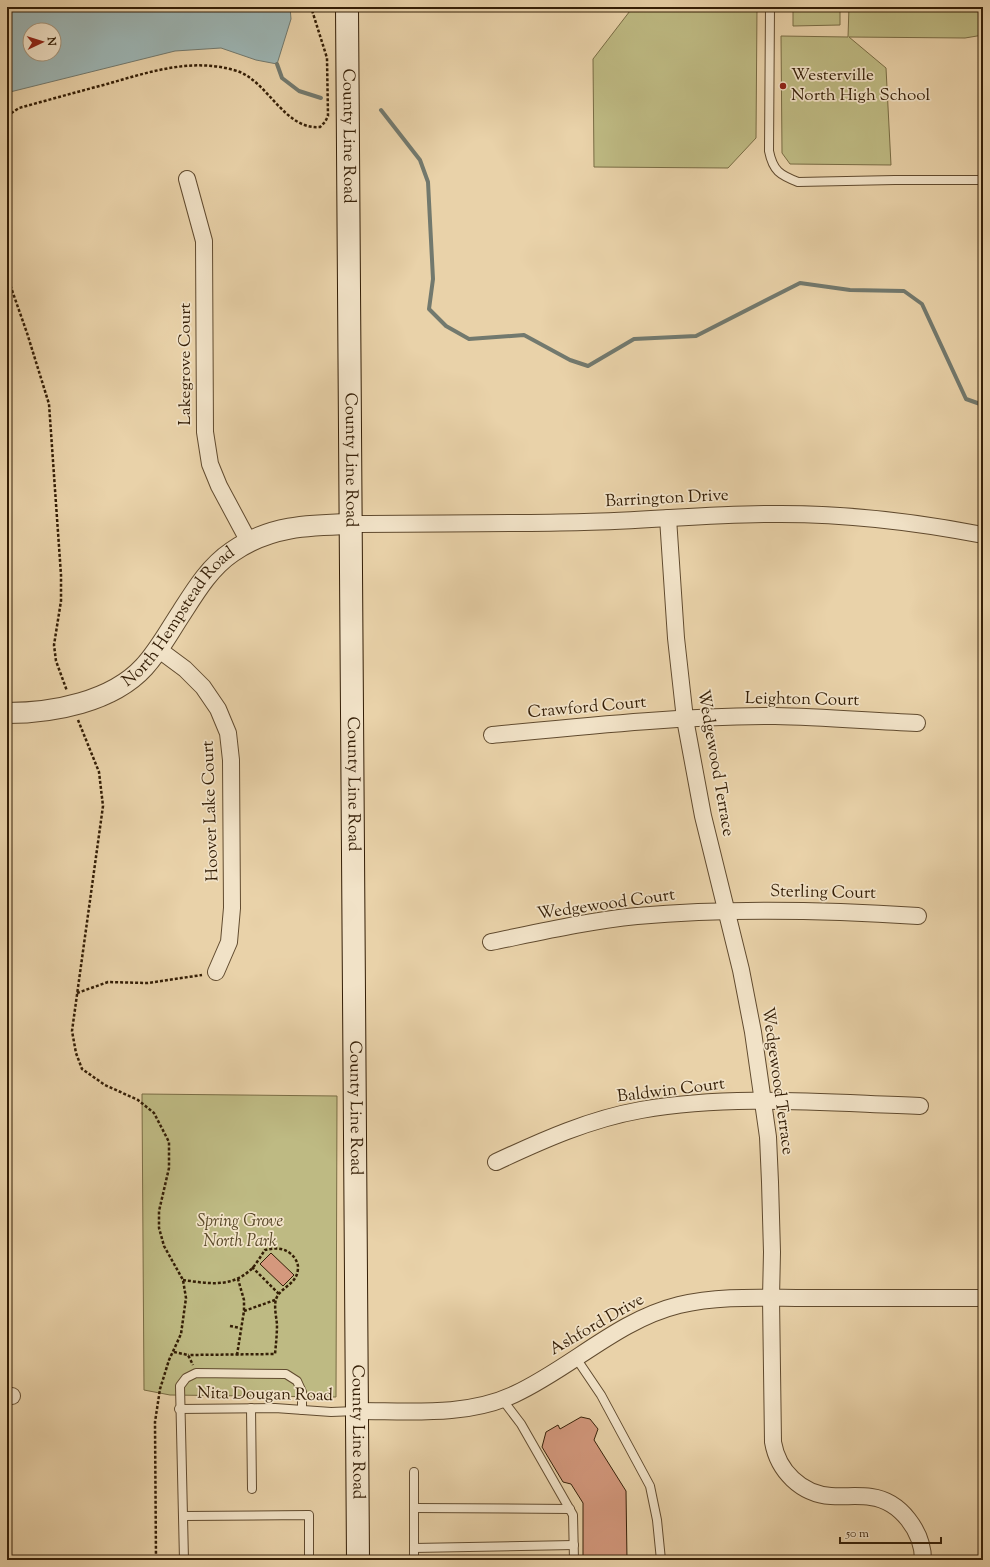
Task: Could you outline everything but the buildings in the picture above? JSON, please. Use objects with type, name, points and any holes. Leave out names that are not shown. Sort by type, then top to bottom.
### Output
[{"type":"main road","name":"County Line Road","points":[[347,7],[358,1560]]},
{"type":"street","name":"Lakegrove Court","points":[[187,179],[204,241],[205,432],[210,464],[219,486],[249,542]]},
{"type":"street","name":"Barrington Drive","points":[[351,524],[582,522],[714,515],[818,514],[911,523],[983,535]]},
{"type":"street","name":"Wedgewood Terrace","points":[[668,518],[676,638],[685,719],[703,816],[741,970],[752,1024],[763,1101],[770,1182],[773,1442],[780,1464],[789,1476],[800,1485],[814,1493],[830,1496],[870,1497],[880,1499],[902,1513],[914,1526],[920,1537],[923,1560]]},
{"type":"street","name":"North Hempstead Road","points":[[7,713],[54,710],[88,701],[110,692],[134,676],[145,666],[158,649],[212,569],[231,552],[249,542],[299,526],[351,524]]},
{"type":"street","name":"Hoover Lake Court","points":[[158,649],[184,669],[203,687],[218,709],[228,733],[231,760],[232,908],[229,942],[216,972]]},
{"type":"street","name":"Leighton Court","points":[[685,719],[775,716],[843,718],[917,724]]},
{"type":"street","name":"Crawford Court","points":[[492,735],[685,719]]},
{"type":"street","name":"Sterling Court","points":[[726,912],[793,910],[918,916]]},
{"type":"street","name":"Wedgewood Court","points":[[491,942],[582,924],[637,916],[726,912]]},
{"type":"street","name":"Baldwin Court","points":[[496,1162],[541,1141],[576,1128],[641,1110],[685,1105],[763,1101],[920,1106]]},
{"type":"street","name":"Ashford Drive","points":[[357,1411],[455,1411],[502,1399],[539,1382],[615,1333],[652,1314],[678,1305],[707,1300],[771,1298],[983,1298]]},
{"type":"lane","points":[[770,7],[769,151],[771,162],[783,176],[798,182],[983,180]]},
{"type":"lane","points":[[576,1358],[601,1395],[650,1486],[657,1520],[662,1560]]},
{"type":"lane","points":[[180,1409],[180,1386],[186,1378],[196,1372],[286,1374],[297,1381],[302,1392],[302,1410]]},
{"type":"lane","points":[[502,1399],[521,1424],[573,1515],[574,1560]]},
{"type":"lane","points":[[251,1408],[252,1490]]},
{"type":"lane","name":"Nita Dougan Road","points":[[184,1560],[180,1409],[275,1408],[357,1411]]},
{"type":"lane","points":[[414,1472],[414,1560]]},
{"type":"lane","points":[[414,1508],[570,1509]]},
{"type":"lane","points":[[183,1516],[309,1515],[309,1560]]},
{"type":"lane","points":[[414,1548],[574,1545]]},
{"type":"path","points":[[7,116],[19,108],[157,70],[194,65],[216,66],[238,71],[250,78],[293,119],[306,126],[320,127],[328,116],[327,58],[311,7]]},
{"type":"path","points":[[7,276],[27,333],[49,404],[61,575],[61,601],[54,645],[56,661],[98,772],[103,806],[72,1031],[76,1052],[82,1069],[105,1085],[138,1100],[154,1113],[169,1142],[169,1168],[159,1211],[159,1228],[164,1246],[182,1280],[186,1298],[181,1334],[169,1360],[160,1389],[155,1422],[156,1560]]},
{"type":"path","points":[[77,993],[108,982],[148,983],[216,972]]},
{"type":"path","points":[[174,1352],[188,1355],[275,1354],[277,1337],[276,1300],[279,1294],[292,1283],[298,1273],[298,1264],[292,1254],[285,1250],[275,1248],[265,1250],[250,1271],[238,1279],[219,1284],[182,1280]]},
{"type":"path","points":[[252,1267],[279,1294]]},
{"type":"path","points":[[237,1355],[240,1328],[244,1311],[244,1300],[238,1279]]},
{"type":"path","points":[[244,1311],[276,1300]]},
{"type":"path","points":[[230,1326],[240,1328]]},
{"type":"path","points":[[188,1355],[196,1372]]},
{"type":"green space","points":[[633,7],[757,7],[756,138],[728,168],[594,167],[593,59]]},
{"type":"green space","points":[[793,7],[840,7],[840,25],[793,26]]},
{"type":"green space","points":[[849,7],[983,7],[983,35],[965,38],[849,37],[886,68],[891,165],[790,164],[782,153],[781,36],[848,37]]},
{"type":"green space","name":"Spring Grove North Park","points":[[142,1094],[337,1096],[336,1397],[170,1395],[144,1390]]},
{"type":"water","points":[[7,7],[290,7],[291,19],[277,64],[256,60],[221,48],[175,51],[10,92],[7,91]]},
{"type":"waterway","points":[[277,64],[282,78],[299,91],[321,98]]},
{"type":"waterway","points":[[381,110],[420,160],[428,182],[433,279],[429,309],[446,326],[469,339],[524,335],[570,360],[588,366],[634,339],[696,336],[800,283],[850,290],[904,291],[922,304],[966,399],[983,405]]},
{"type":"place","name":"Westerville North High School","points":[[783,86]]}]
